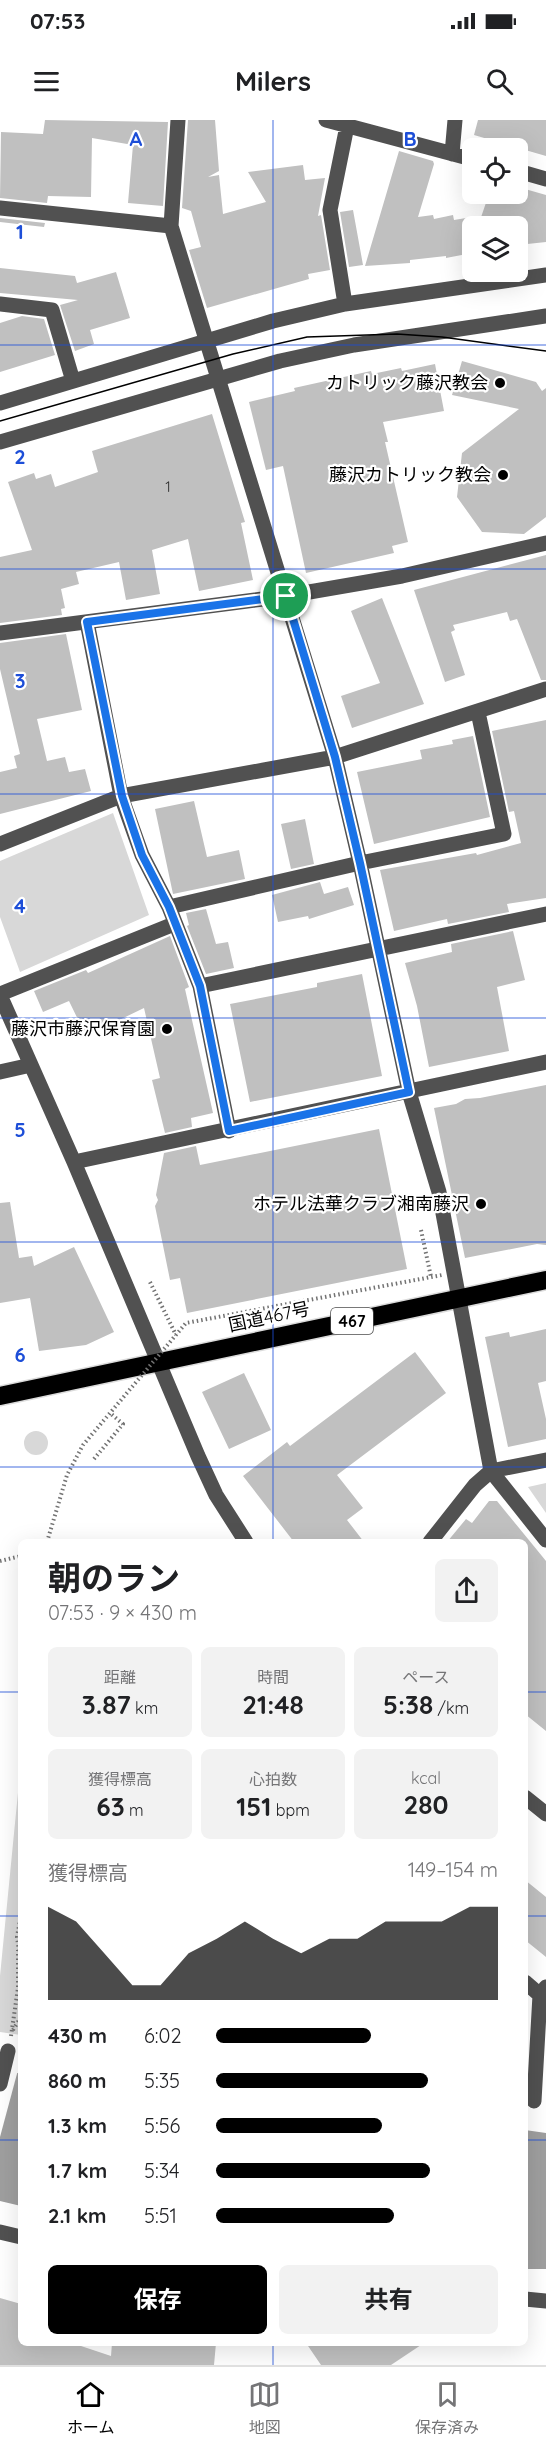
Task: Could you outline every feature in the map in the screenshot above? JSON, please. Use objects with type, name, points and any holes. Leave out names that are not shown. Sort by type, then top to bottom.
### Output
[{"type":"highway","name":"国道467号","points":[[0,1395],[546,1280]]},
{"type":"street","points":[[178,120],[171,226],[335,757],[409,1092],[439,1192],[491,1471],[546,1540]]},
{"type":"street","points":[[326,120],[462,156]]},
{"type":"street","points":[[452,154],[455,120]]},
{"type":"street","points":[[345,304],[330,210],[346,126]]},
{"type":"street","points":[[528,174],[546,179]]},
{"type":"street","points":[[0,208],[171,226]]},
{"type":"street","points":[[0,403],[206,340],[345,304],[546,275]]},
{"type":"street","points":[[0,304],[52,310],[73,381]]},
{"type":"street","points":[[0,442],[280,361],[354,345],[546,316]]},
{"type":"street","points":[[0,633],[286,596],[402,576],[546,543]]},
{"type":"street","points":[[87,622],[122,796],[142,855],[169,907],[200,986],[229,1131]]},
{"type":"street","points":[[0,844],[122,796],[335,757],[546,689]]},
{"type":"street","points":[[169,907],[360,863],[504,834],[478,712]]},
{"type":"street","points":[[200,986],[546,914]]},
{"type":"street","points":[[174,924],[0,995],[74,1162],[216,1496],[243,1539]]},
{"type":"street","points":[[74,1162],[546,1062]]},
{"type":"street","points":[[0,1072],[31,1065]]},
{"type":"street","points":[[432,1539],[475,1485],[491,1471],[546,1460]]},
{"type":"street","points":[[528,1799],[546,1814]]},
{"type":"street","points":[[528,1984],[543,1991],[535,2101]]},
{"type":"street","points":[[0,2084],[10,2051]]},
{"type":"street","points":[[0,2232],[18,2236]]},
{"type":"street","points":[[528,2299],[546,2301]]},
{"type":"path","points":[[422,1230],[431,1277]]},
{"type":"path","points":[[48,1539],[67,1475],[83,1445],[186,1323],[442,1275]]},
{"type":"path","points":[[150,1282],[176,1335]]},
{"type":"path","points":[[94,1459],[123,1424],[110,1413]]},
{"type":"path","points":[[0,1560],[18,1557]]},
{"type":"path","points":[[10,2051],[18,1988],[18,1932]]},
{"type":"path","points":[[11,2034],[18,2022]]},
{"type":"shaded area","points":[[113,813],[149,915],[20,972],[0,917],[0,861]]},
{"type":"shaded area","points":[[36,1431],[44,1435],[48,1443],[44,1451],[36,1455],[28,1451],[24,1443],[28,1435]]},
{"type":"shaded area","points":[[546,1483],[546,1513],[528,1487]]},
{"type":"shaded area","points":[[18,1793],[18,2035],[0,2032],[0,1976]]},
{"type":"shaded area","points":[[0,2068],[18,2073],[18,2205],[0,2201]]},
{"type":"shaded area","points":[[528,2130],[546,2133],[546,2269],[528,2269]]},
{"type":"pier","points":[[0,2065],[18,2070],[0,2137]]},
{"type":"building","points":[[45,120],[168,122],[163,206],[128,203],[133,145],[92,138],[91,197],[48,196],[47,203],[0,198],[1,132],[43,134]]},
{"type":"building","points":[[188,120],[215,120],[219,171],[208,177],[219,175],[223,214],[266,202],[248,172],[303,165],[305,180],[325,178],[318,216],[321,215],[330,270],[308,274],[309,279],[207,308],[189,250],[201,247],[191,211],[182,208]]},
{"type":"building","points":[[478,120],[546,120],[546,156],[528,151],[528,138],[484,138],[474,135]]},
{"type":"building","points":[[399,151],[433,161],[418,217],[433,215],[434,219],[453,215],[454,220],[462,219],[462,255],[410,260],[410,263],[365,266]]},
{"type":"building","points":[[528,190],[546,195],[546,242],[528,244],[528,216],[481,216],[486,204],[528,204]]},
{"type":"building","points":[[353,210],[363,265],[349,267],[340,212]]},
{"type":"building","points":[[0,218],[45,223],[44,227],[0,222]]},
{"type":"building","points":[[0,268],[75,276],[77,283],[116,272],[130,318],[90,330],[94,344],[75,351],[60,305],[78,300],[0,293]]},
{"type":"building","points":[[22,316],[44,319],[55,355],[0,372],[0,323]]},
{"type":"building","name":"藤沢カトリック教会","points":[[462,361],[536,382],[542,391],[546,388],[546,517],[524,534],[482,532],[457,497],[462,453],[519,409],[452,395]]},
{"type":"building","points":[[435,364],[444,411],[383,422],[388,442],[385,442],[408,542],[392,546],[394,553],[306,573],[283,466],[266,470],[249,402],[295,391],[294,388],[371,371],[372,374],[401,368],[402,371]]},
{"type":"building","points":[[212,414],[245,522],[241,523],[253,580],[199,591],[188,539],[152,550],[160,594],[126,600],[119,562],[76,572],[79,584],[61,589],[65,608],[61,609],[62,615],[0,623],[0,557],[32,550],[8,482],[34,473],[36,479],[51,474],[55,487],[98,472],[92,451]]},
{"type":"building","points":[[546,555],[546,680],[541,680],[517,619],[510,621],[507,612],[453,625],[455,630],[451,632],[465,675],[445,682],[414,590]]},
{"type":"building","points":[[382,598],[424,704],[352,728],[341,696],[380,683],[351,611]]},
{"type":"building","points":[[66,634],[82,710],[37,719],[47,761],[65,757],[69,772],[85,769],[91,791],[0,814],[0,772],[17,768],[14,756],[20,754],[0,669],[0,643]]},
{"type":"building","points":[[546,720],[546,898],[507,904],[509,912],[448,924],[447,919],[394,931],[380,870],[476,853],[477,855],[521,843],[514,811],[509,812],[492,731]]},
{"type":"building","points":[[473,736],[490,817],[374,844],[357,772],[422,759],[420,750],[453,744],[452,740]]},
{"type":"building","points":[[194,801],[207,857],[239,850],[245,879],[173,894],[155,809]]},
{"type":"building","points":[[305,819],[314,864],[291,869],[281,824]]},
{"type":"building","points":[[320,882],[324,894],[348,887],[354,905],[309,919],[308,916],[278,922],[272,895]]},
{"type":"building","points":[[206,909],[216,944],[228,942],[234,968],[206,974],[187,926],[189,925],[186,913]]},
{"type":"building","points":[[513,931],[525,980],[497,987],[509,1051],[429,1067],[417,1006],[405,963],[452,952],[451,944]]},
{"type":"building","points":[[170,936],[189,987],[185,989],[213,1113],[191,1118],[192,1127],[165,1133],[152,1080],[160,1078],[144,1008],[86,1036],[69,1001],[43,1012],[34,991],[86,970],[88,973]]},
{"type":"building","points":[[362,974],[382,1076],[250,1102],[230,1004],[317,987],[317,983]]},
{"type":"building","points":[[546,1085],[546,1245],[537,1244],[465,1258],[434,1108],[456,1104],[465,1099]]},
{"type":"building","points":[[379,1129],[407,1269],[187,1313],[180,1278],[170,1280],[155,1206],[158,1200],[156,1195],[164,1153],[196,1146],[200,1165]]},
{"type":"building","points":[[10,1202],[19,1258],[32,1256],[34,1266],[74,1247],[114,1332],[86,1345],[39,1351],[30,1298],[0,1303],[0,1203]]},
{"type":"building","points":[[546,1329],[546,1381],[538,1383],[546,1419],[546,1439],[508,1447],[485,1337],[509,1332],[510,1337]]},
{"type":"building","points":[[415,1352],[446,1393],[337,1475],[363,1508],[347,1520],[362,1539],[292,1539],[243,1476],[287,1442],[290,1446]]},
{"type":"building","points":[[244,1373],[271,1430],[229,1449],[202,1392]]},
{"type":"building","points":[[489,1501],[497,1501],[546,1561],[546,1731],[528,1716],[528,1539],[449,1539],[466,1519],[472,1523]]},
{"type":"building","points":[[528,1882],[546,1897],[546,1957],[528,1942]]},
{"type":"building","points":[[0,2298],[18,2303],[18,2346],[81,2346],[111,2356],[112,2346],[216,2346],[214,2365],[0,2365]]},
{"type":"building","points":[[308,2346],[420,2346],[391,2365],[321,2365]]},
{"type":"tram line","points":[[0,421],[233,354],[307,337],[397,334],[442,337],[546,351]]},
{"type":"place","name":"カトリック藤沢教会","points":[[500,383]]},
{"type":"place","name":"藤沢カトリック教会","points":[[503,475]]},
{"type":"place","name":"藤沢市藤沢保育園","points":[[167,1029]]},
{"type":"place","name":"ホテル法華クラブ湘南藤沢","points":[[481,1204]]},
{"type":"route","points":[[286,596],[335,757],[409,1092],[229,1131],[200,986],[180,940],[169,907],[142,855],[122,796],[87,622],[286,596]]}]
